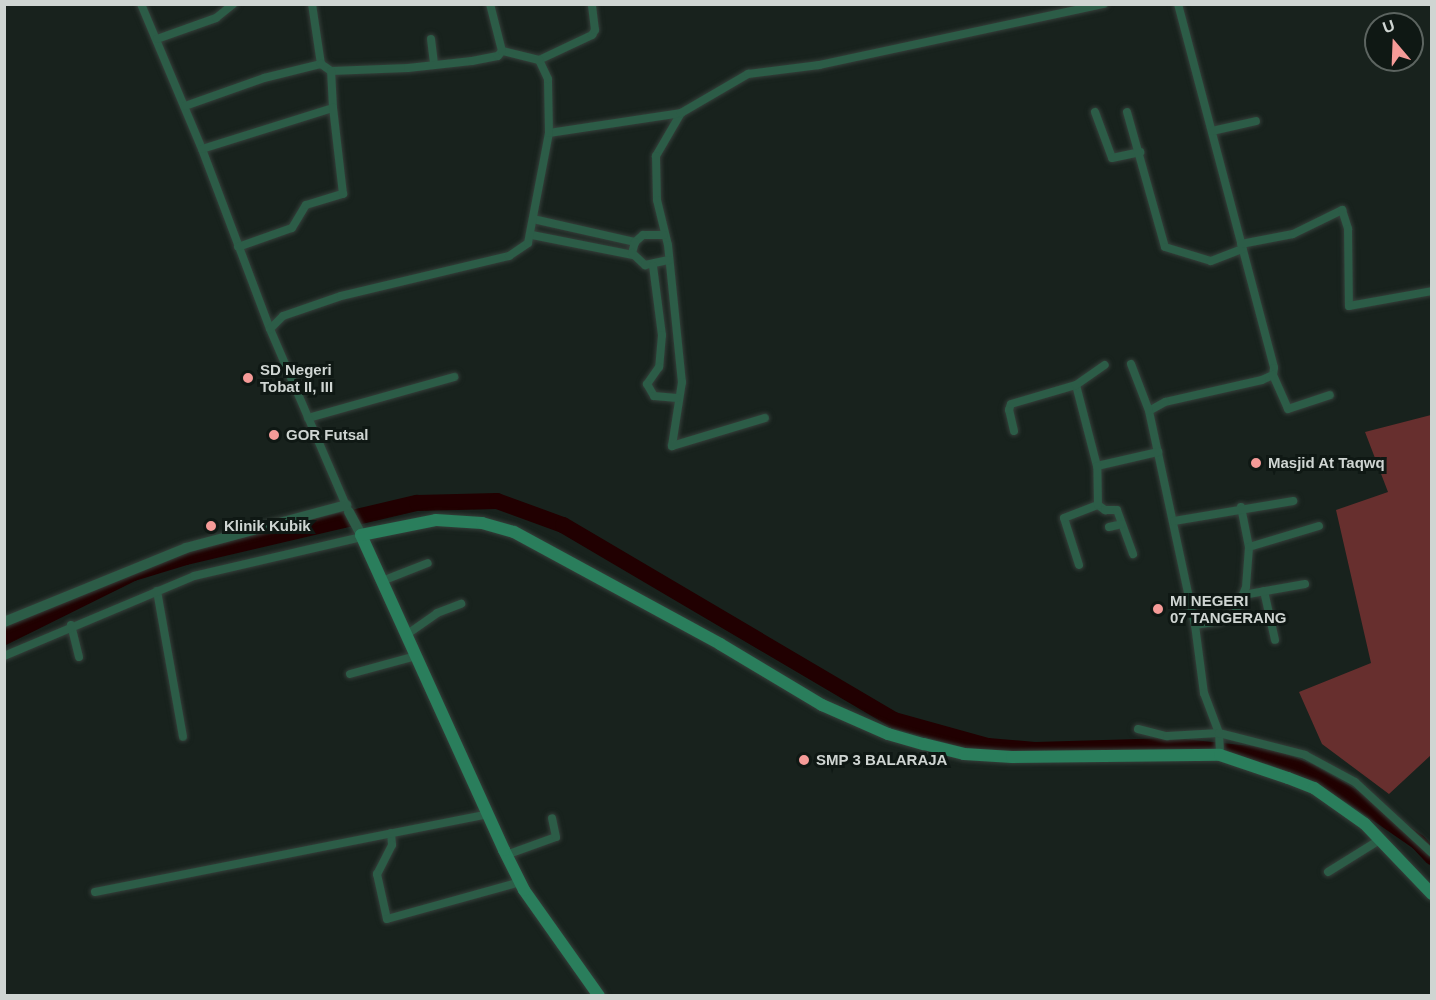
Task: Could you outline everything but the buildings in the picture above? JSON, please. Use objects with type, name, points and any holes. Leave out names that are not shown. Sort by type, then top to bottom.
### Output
[{"type":"main road","points":[[599,996],[520,882],[506,855],[360,534],[436,520],[482,523],[514,532],[720,644],[822,705],[924,744],[964,754],[1012,757],[1220,754],[1314,788],[1365,824],[1431,894]]},
{"type":"street","points":[[4,656],[71,625],[205,573],[360,534],[270,328],[185,106],[141,4]]},
{"type":"street","points":[[157,39],[216,18],[233,4]]},
{"type":"street","points":[[312,4],[321,64],[331,71],[434,65],[498,56],[502,51]]},
{"type":"street","points":[[490,4],[502,51]]},
{"type":"street","points":[[502,51],[539,60],[592,35],[592,4]]},
{"type":"street","points":[[549,133],[681,113],[748,74],[819,65],[1104,4]]},
{"type":"street","points":[[1178,4],[1273,375],[1288,409],[1330,395]]},
{"type":"street","points":[[431,39],[434,65]]},
{"type":"street","points":[[270,328],[284,316],[341,296],[519,253],[532,235],[549,133],[548,79],[539,60]]},
{"type":"street","points":[[185,106],[264,78],[321,64]]},
{"type":"street","points":[[238,247],[291,228],[306,205],[343,194],[331,71]]},
{"type":"street","points":[[202,149],[333,108]]},
{"type":"street","points":[[1095,112],[1112,158],[1140,152]]},
{"type":"street","points":[[1127,112],[1167,250],[1186,251],[1211,261],[1242,247],[1293,234],[1342,210],[1348,229],[1349,306],[1431,291]]},
{"type":"street","points":[[681,113],[656,156],[657,200],[674,293],[677,367],[682,392],[677,398],[672,446],[765,418]]},
{"type":"street","points":[[1212,131],[1256,121]]},
{"type":"street","points":[[533,219],[635,242]]},
{"type":"street","points":[[532,235],[633,255],[639,263],[653,266],[668,260]]},
{"type":"street","points":[[633,255],[635,242],[643,235],[664,235]]},
{"type":"street","points":[[653,266],[662,335],[659,367]]},
{"type":"street","points":[[1131,364],[1149,411],[1195,625],[1204,693],[1219,736],[1220,754]]},
{"type":"street","points":[[1014,431],[1009,410],[1011,404],[1076,385],[1105,365]]},
{"type":"street","points":[[677,367],[659,367],[648,377],[649,390],[662,399],[677,398]]},
{"type":"street","points":[[1149,411],[1166,402],[1273,375]]},
{"type":"street","points":[[308,418],[454,377]]},
{"type":"street","points":[[1076,385],[1097,466],[1098,505]]},
{"type":"street","points":[[1097,466],[1158,452]]},
{"type":"street","points":[[1174,521],[1241,507],[1293,501]]},
{"type":"street","points":[[1098,505],[1105,510],[1116,509],[1133,554]]},
{"type":"street","points":[[1079,565],[1064,515],[1098,505]]},
{"type":"street","points":[[1195,625],[1228,618],[1243,595],[1249,547],[1241,507]]},
{"type":"street","points":[[4,622],[186,548],[348,508]]},
{"type":"street","points":[[1108,527],[1122,524]]},
{"type":"street","points":[[1249,547],[1319,526]]},
{"type":"street","points":[[382,581],[428,562]]},
{"type":"street","points":[[1243,595],[1305,584]]},
{"type":"street","points":[[157,591],[183,737]]},
{"type":"street","points":[[1264,591],[1275,640]]},
{"type":"street","points":[[406,635],[437,613],[461,604]]},
{"type":"street","points":[[71,625],[79,657]]},
{"type":"street","points":[[350,674],[416,656]]},
{"type":"street","points":[[1138,729],[1167,736],[1219,736],[1258,740],[1324,764],[1384,805],[1431,853]]},
{"type":"street","points":[[95,892],[488,814]]},
{"type":"street","points":[[506,855],[556,837],[552,818]]},
{"type":"street","points":[[391,834],[392,845],[377,874],[387,920],[520,882]]},
{"type":"street","points":[[1328,872],[1381,839]]},
{"type":"shaded area","points":[[1431,415],[1431,755],[1389,794],[1322,744],[1299,692],[1371,663],[1336,510],[1388,492],[1365,432]]},
{"type":"waterway","points":[[4,637],[133,573],[186,557],[417,503],[497,501],[563,525],[894,720],[988,746],[1035,750],[1173,746],[1269,756],[1310,772],[1353,797],[1418,842],[1432,857]]},
{"type":"place","name":"SD Negeri Tobat II, III","points":[[248,378]]},
{"type":"place","name":"GOR Futsal","points":[[274,435]]},
{"type":"place","name":"Masjid At Taqwq","points":[[1256,463]]},
{"type":"place","name":"Klinik Kubik","points":[[211,526]]},
{"type":"place","name":"MI NEGERI 07 TANGERANG","points":[[1158,609]]},
{"type":"place","name":"SMP 3 BALARAJA","points":[[804,760]]}]
